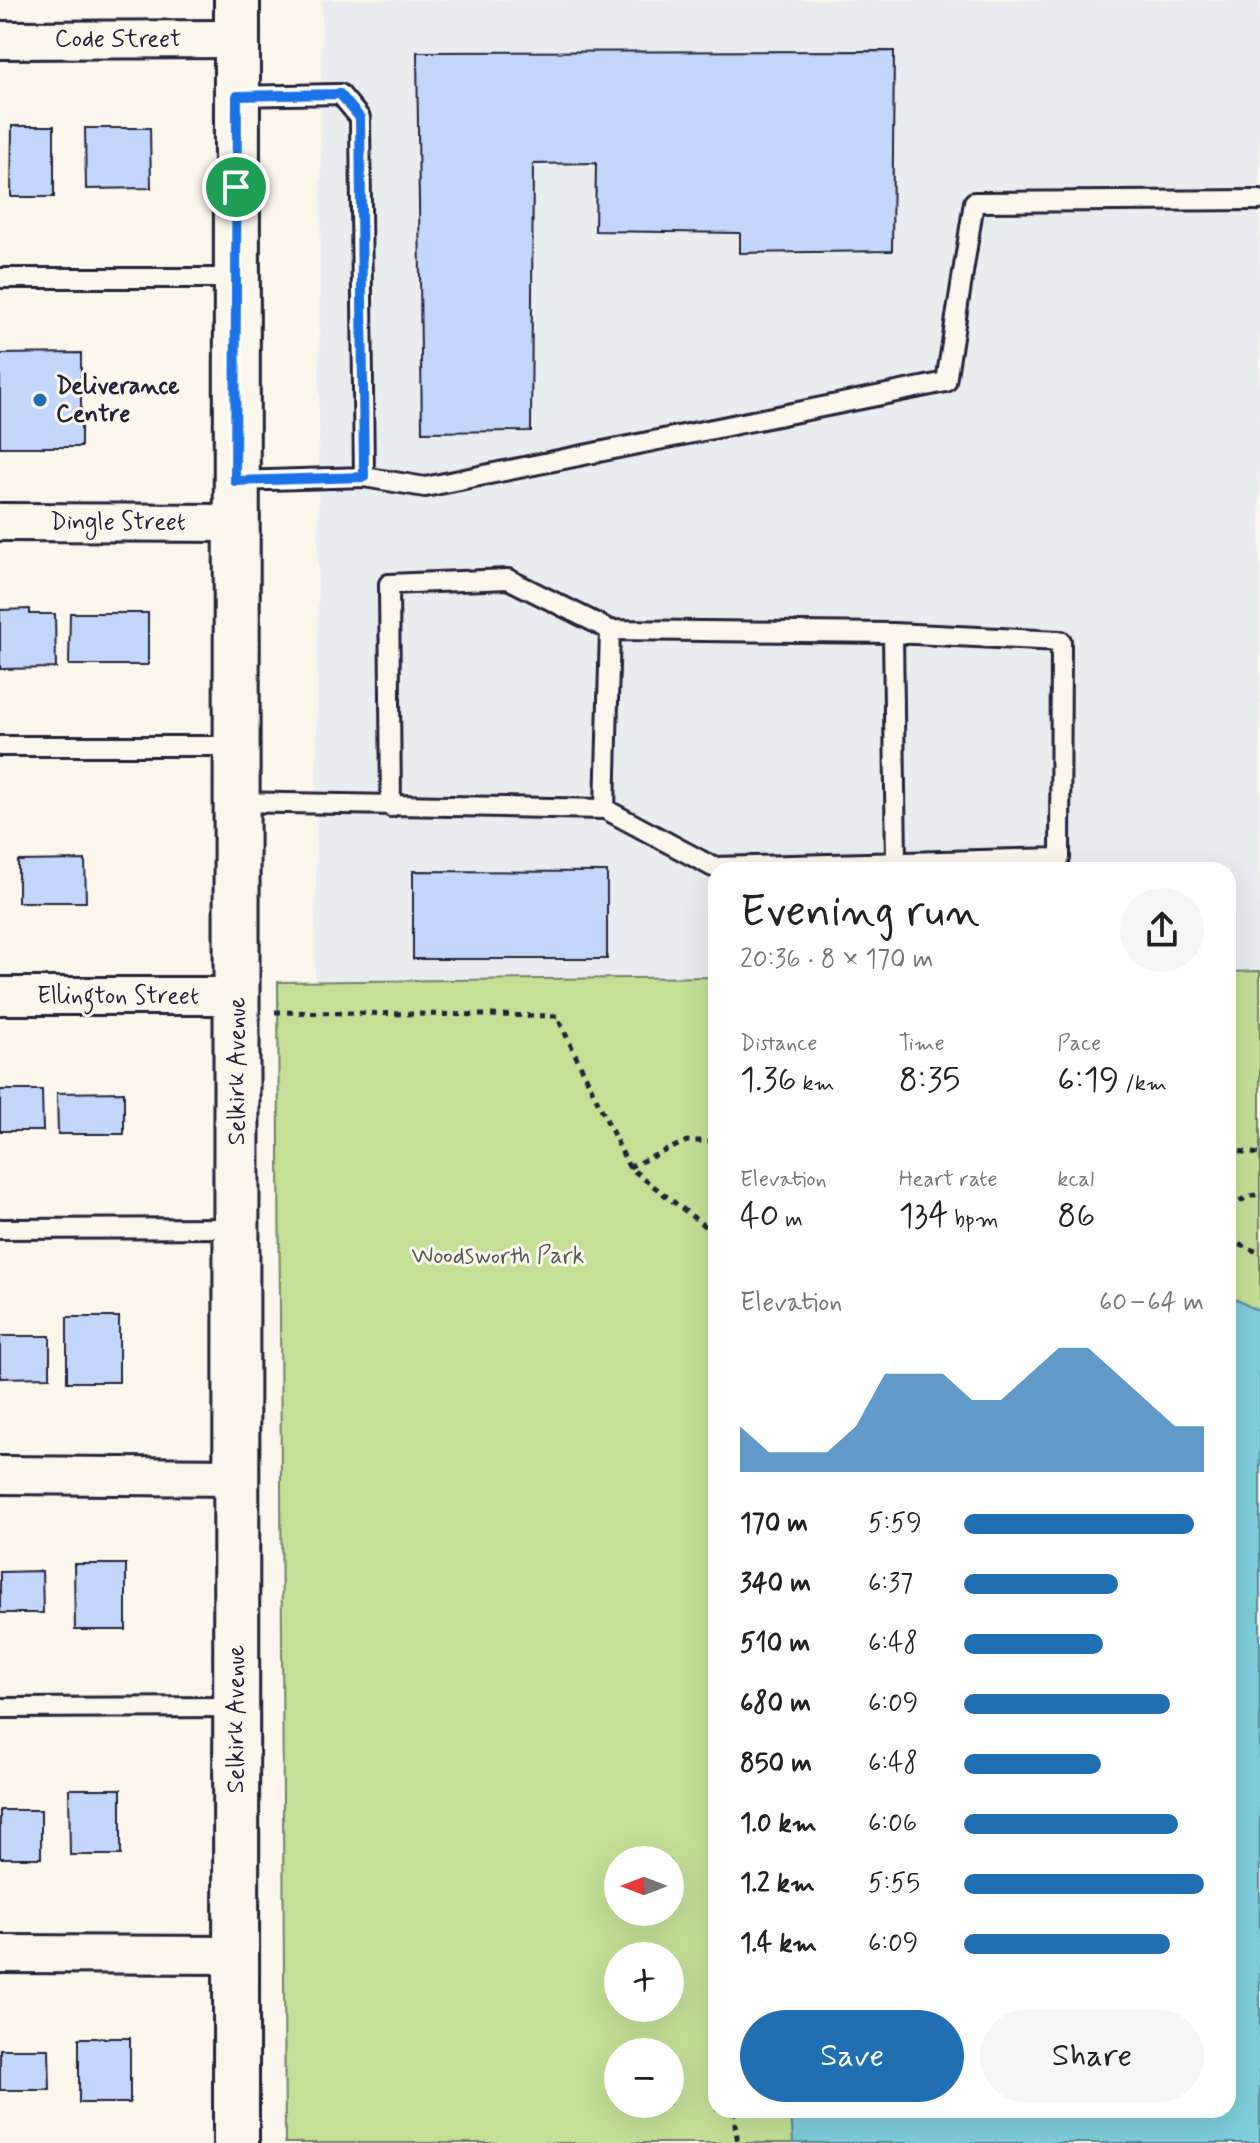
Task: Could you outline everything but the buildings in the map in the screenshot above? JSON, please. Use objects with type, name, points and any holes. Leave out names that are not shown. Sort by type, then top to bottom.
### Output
[{"type":"street","name":"Code Street","points":[[0,40],[237,19]]},
{"type":"street","name":"Selkirk Avenue","points":[[236,2143],[237,19]]},
{"type":"street","name":"Dingle Street","points":[[0,522],[235,502]]},
{"type":"street","name":"Ellington Street","points":[[0,996],[237,1004]]},
{"type":"street","points":[[0,1475],[236,1477]]},
{"type":"street","points":[[0,1954],[236,1955]]},
{"type":"lane","points":[[237,96],[340,94],[360,118],[364,477]]},
{"type":"lane","points":[[235,502],[364,477],[425,487],[946,382],[974,202],[1260,200]]},
{"type":"lane","points":[[0,278],[236,278]]},
{"type":"lane","points":[[391,807],[389,584],[508,579],[610,630],[893,633],[1061,641],[1060,858],[951,862]]},
{"type":"lane","points":[[605,809],[610,630]]},
{"type":"lane","points":[[893,633],[896,862]]},
{"type":"lane","points":[[0,746],[236,746]]},
{"type":"lane","points":[[237,802],[605,809],[708,864]]},
{"type":"lane","points":[[0,1229],[237,1228]]},
{"type":"lane","points":[[0,1708],[236,1707]]},
{"type":"path","points":[[237,1004],[557,1016],[629,1167],[708,1229]]},
{"type":"path","points":[[629,1167],[687,1141],[708,1141]]},
{"type":"path","points":[[1236,1151],[1260,1154]]},
{"type":"path","points":[[1236,1202],[1260,1193]]},
{"type":"path","points":[[1236,1243],[1260,1253]]},
{"type":"path","points":[[734,2118],[738,2143]]},
{"type":"shaded area","points":[[322,0],[1260,0],[1260,971],[1236,972],[1236,862],[708,862],[708,977],[315,982]]},
{"type":"green space","name":"Woodsworth Park","points":[[1260,971],[1260,2143],[285,2143],[278,982],[708,977],[708,2118],[1236,2118],[1236,972]]},
{"type":"water","points":[[1236,1299],[1260,1312],[1260,2143],[793,2143],[791,2118],[1236,2118]]},
{"type":"place","name":"Deliverance Centre","points":[[40,400]]},
{"type":"route","points":[[340,94],[360,118],[364,477],[235,481],[236,187],[237,96],[340,94]]}]
